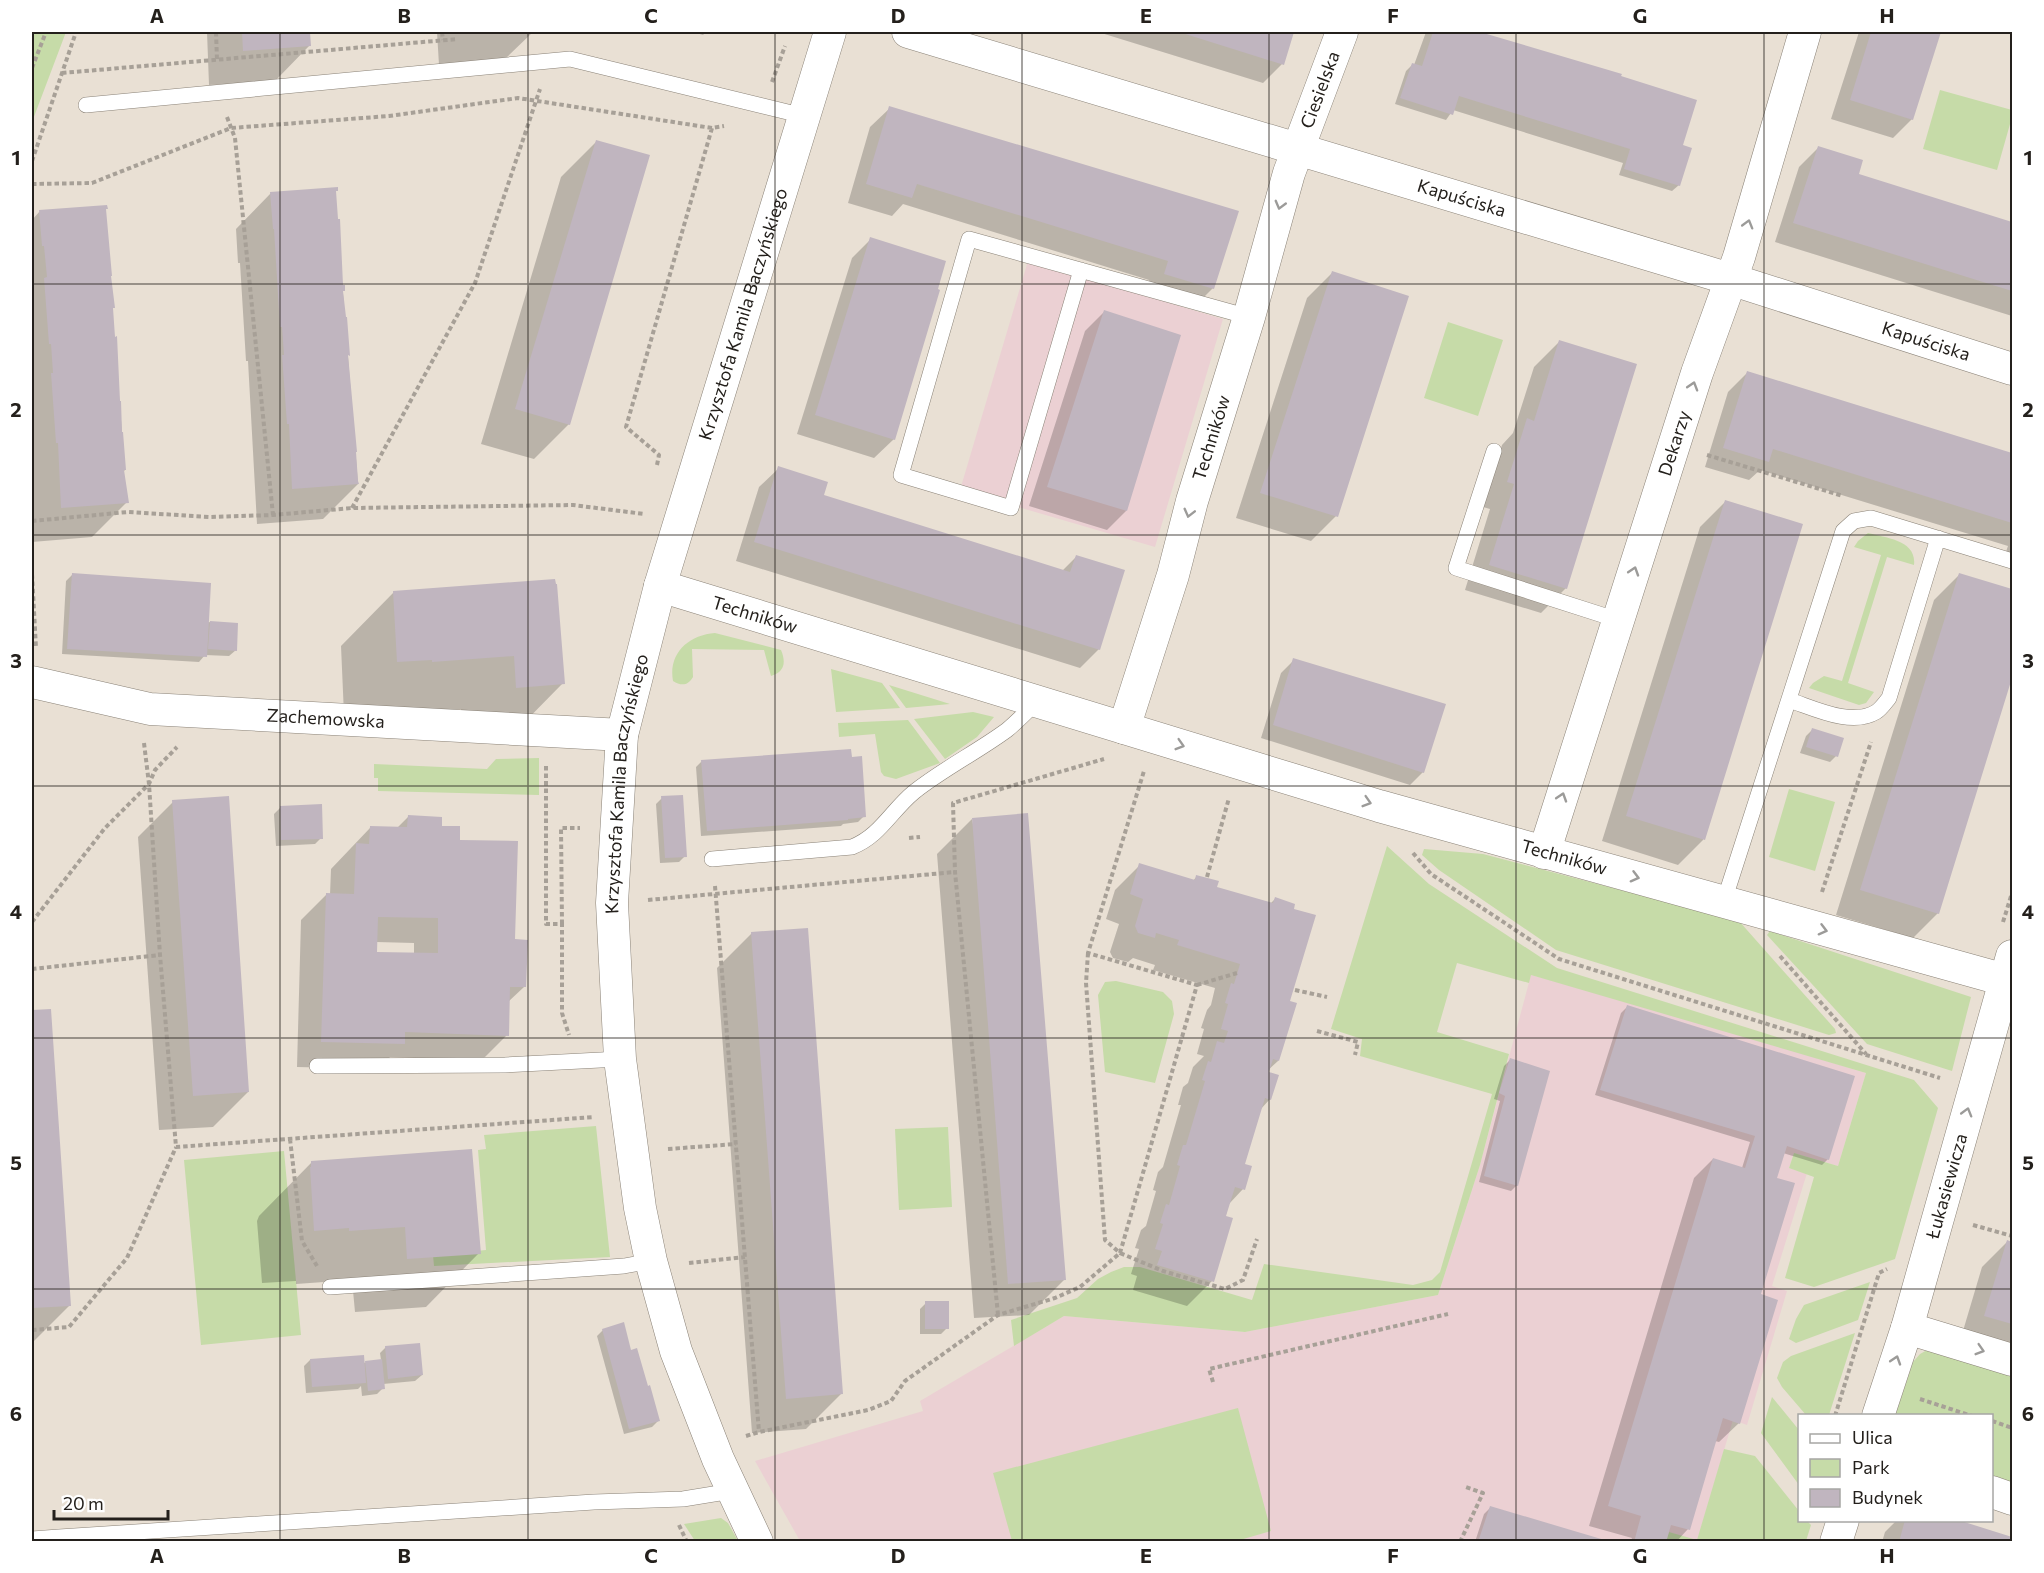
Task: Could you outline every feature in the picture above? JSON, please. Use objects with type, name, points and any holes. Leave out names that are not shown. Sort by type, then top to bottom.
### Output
[{"type":"street","name":"Krzysztofa Kamila Baczyńskiego","points":[[757,1542],[732,1491],[676,1351],[651,1261],[640,1208],[620,1059],[612,903],[622,735],[660,586],[830,32]]},
{"type":"street","name":"Kapuściska","points":[[908,32],[1731,279],[2013,369]]},
{"type":"street","name":"Ciesielska","points":[[1298,149],[1342,32]]},
{"type":"street","name":"Dekarzy","points":[[1544,853],[1697,373],[1731,279],[1805,32]]},
{"type":"street","name":"Techników","points":[[1124,728],[1176,565],[1192,501],[1298,149]]},
{"type":"street","name":"Techników","points":[[660,586],[1379,806],[1544,853],[1724,901],[2009,968]]},
{"type":"street","name":"Zachemowska","points":[[35,683],[150,709],[622,735]]},
{"type":"street","name":"Łukasiewicza","points":[[1879,1414],[1907,1328],[2009,968]]},
{"type":"street","points":[[1907,1328],[2013,1360]]},
{"type":"street","points":[[1993,1492],[2013,1499]]},
{"type":"street","points":[[1836,1542],[1843,1522]]},
{"type":"lane","points":[[86,105],[570,59],[804,116]]},
{"type":"lane","points":[[1081,270],[1011,508],[901,474],[969,239],[1081,270],[1249,317]]},
{"type":"lane","points":[[1494,451],[1456,568],[1618,620]]},
{"type":"lane","points":[[1724,901],[1843,531],[1854,521],[1871,518],[2013,561]]},
{"type":"lane","points":[[1789,700],[1850,719],[1877,711],[1888,698],[1938,538]]},
{"type":"lane","points":[[712,859],[852,847],[866,841],[916,791],[1009,729],[1038,701]]},
{"type":"lane","points":[[317,1066],[505,1065],[620,1059]]},
{"type":"lane","points":[[330,1287],[624,1266],[651,1261]]},
{"type":"lane","points":[[32,1539],[60,1539],[594,1502],[683,1499],[732,1491]]},
{"type":"path","points":[[32,68],[46,32]]},
{"type":"path","points":[[32,160],[76,32]]},
{"type":"path","points":[[216,32],[219,93],[235,138],[273,515]]},
{"type":"path","points":[[442,32],[443,40]]},
{"type":"path","points":[[62,73],[466,39]]},
{"type":"path","points":[[352,508],[475,283],[550,60]]},
{"type":"path","points":[[32,184],[92,183],[231,128],[389,116],[518,98],[712,128]]},
{"type":"path","points":[[32,521],[128,512],[210,517],[273,515],[352,508],[573,505],[644,514]]},
{"type":"path","points":[[32,574],[35,683]]},
{"type":"path","points":[[32,922],[105,828],[149,784],[155,770],[183,740]]},
{"type":"path","points":[[32,1330],[69,1327],[127,1258],[176,1147],[149,784],[143,741]]},
{"type":"path","points":[[998,1315],[955,872],[953,803],[1106,759]]},
{"type":"path","points":[[1147,760],[1088,953],[1086,983],[1105,1240],[1120,1253],[1163,1271],[1226,1289],[1243,1280],[1257,1239]]},
{"type":"path","points":[[1208,878],[1230,797]]},
{"type":"path","points":[[562,924],[561,828],[582,828]]},
{"type":"path","points":[[907,838],[920,837]]},
{"type":"path","points":[[1412,852],[1431,874],[1559,959],[1944,1079]]},
{"type":"path","points":[[639,900],[716,895],[955,872]]},
{"type":"path","points":[[716,895],[759,1432]]},
{"type":"path","points":[[1088,953],[1197,985],[1237,973]]},
{"type":"path","points":[[1778,953],[1868,1055]]},
{"type":"path","points":[[32,969],[160,955]]},
{"type":"path","points":[[711,1441],[737,1439],[759,1432],[868,1410],[891,1401],[905,1381],[998,1315],[1055,1298],[1080,1287],[1120,1253],[1197,985]]},
{"type":"path","points":[[1295,990],[1327,997]]},
{"type":"path","points":[[1317,1031],[1358,1042],[1355,1055]]},
{"type":"path","points":[[176,1147],[603,1116]]},
{"type":"path","points":[[290,1139],[302,1241],[330,1287]]},
{"type":"path","points":[[667,1149],[736,1144]]},
{"type":"path","points":[[1971,1225],[2013,1236]]},
{"type":"path","points":[[688,1264],[745,1257]]},
{"type":"path","points":[[1213,1382],[1209,1369],[1448,1314]]},
{"type":"path","points":[[1914,1397],[1966,1414]]},
{"type":"path","points":[[1993,1421],[2013,1428]]},
{"type":"path","points":[[1460,1542],[1484,1493],[1466,1487]]},
{"type":"shaded area","points":[[1028,261],[1223,319],[1155,547],[960,490]]},
{"type":"shaded area","points":[[1531,975],[1625,1000],[1866,1073],[1838,1166],[1794,1153],[1789,1168],[1807,1173],[1772,1286],[1787,1291],[1747,1425],[1733,1420],[1697,1541],[1669,1532],[1666,1542],[800,1541],[755,1461],[923,1411],[920,1401],[1064,1316],[1245,1332],[1438,1295],[1480,1165]]},
{"type":"green space","points":[[32,32],[66,32],[32,122]]},
{"type":"green space","points":[[1940,90],[2012,110],[1997,170],[1923,149]]},
{"type":"green space","points":[[1448,322],[1503,340],[1478,416],[1424,398]]},
{"type":"green space","points":[[1868,533],[1906,545],[1914,557],[1914,565],[1887,557],[1848,683],[1874,692],[1866,703],[1859,705],[1809,688],[1824,676],[1842,681],[1881,555],[1854,547]]},
{"type":"green space","points":[[715,633],[781,650],[784,659],[782,669],[771,676],[764,650],[692,649],[693,677],[684,684],[673,681],[674,662],[682,648],[696,638]]},
{"type":"green space","points":[[831,669],[882,683],[900,708],[836,712]]},
{"type":"green space","points":[[889,685],[950,704],[906,708]]},
{"type":"green space","points":[[973,712],[994,717],[977,737],[945,759],[914,719]]},
{"type":"green space","points":[[908,720],[940,763],[896,779],[884,776],[881,772],[875,734],[839,737],[838,723]]},
{"type":"green space","points":[[539,758],[539,795],[378,791],[378,778],[374,778],[374,764],[487,769],[496,759]]},
{"type":"green space","points":[[1789,789],[1835,802],[1815,871],[1769,857]]},
{"type":"green space","points":[[1387,846],[1429,884],[1557,968],[1914,1080],[1938,1108],[1895,1259],[1814,1287],[1785,1278],[1814,1177],[1789,1168],[1794,1153],[1838,1166],[1866,1073],[1531,975],[1529,983],[1457,963],[1437,1032],[1509,1054],[1480,1165],[1438,1295],[1245,1332],[1064,1316],[1014,1346],[1011,1320],[1077,1298],[1098,1279],[1124,1267],[1140,1267],[1252,1300],[1264,1264],[1413,1285],[1432,1280],[1440,1272],[1492,1094],[1360,1056],[1362,1039],[1331,1029]]},
{"type":"green space","points":[[1424,849],[1483,854],[1739,921],[1835,1029],[1836,1033],[1829,1035],[1556,950],[1439,870],[1422,855]]},
{"type":"green space","points":[[1770,931],[1971,997],[1952,1071],[1867,1044],[1767,935]]},
{"type":"green space","points":[[1116,981],[1163,992],[1172,1001],[1174,1014],[1155,1083],[1105,1072],[1098,995],[1105,982]]},
{"type":"green space","points":[[596,1126],[610,1257],[434,1266],[433,1255],[486,1250],[478,1150],[486,1149],[484,1135]]},
{"type":"green space","points":[[948,1127],[952,1207],[899,1210],[895,1129]]},
{"type":"green space","points":[[284,1151],[301,1335],[201,1345],[184,1160]]},
{"type":"green space","points":[[1870,1282],[1858,1320],[1796,1343],[1789,1339],[1804,1305]]},
{"type":"green space","points":[[1855,1333],[1829,1414],[1805,1414],[1782,1387],[1777,1378],[1783,1362],[1791,1356]]},
{"type":"green space","points":[[1929,1349],[2012,1370],[2012,1487],[1993,1481],[1993,1414],[1896,1414],[1913,1362]]},
{"type":"green space","points":[[1772,1397],[1798,1429],[1798,1484],[1761,1433]]},
{"type":"green space","points":[[1238,1408],[1271,1531],[1233,1542],[1012,1541],[993,1473]]},
{"type":"green space","points":[[1724,1449],[1755,1456],[1798,1510],[1798,1522],[1808,1522],[1811,1525],[1806,1541],[1666,1542],[1669,1532],[1697,1540]]},
{"type":"green space","points":[[721,1518],[728,1523],[738,1541],[695,1541],[684,1524]]},
{"type":"building","points":[[242,32],[310,32],[311,46],[243,51]]},
{"type":"building","points":[[1179,32],[1294,32],[1284,65]]},
{"type":"building","points":[[1433,32],[1480,32],[1622,74],[1621,76],[1697,100],[1683,145],[1692,148],[1680,186],[1624,169],[1630,149],[1459,96],[1453,115],[1400,98],[1412,63],[1422,66]]},
{"type":"building","points":[[1871,32],[1941,32],[1913,120],[1850,100]]},
{"type":"building","points":[[889,106],[1239,211],[1214,289],[1164,274],[1168,261],[917,184],[912,198],[866,184]]},
{"type":"building","points":[[596,140],[650,155],[570,425],[515,409]]},
{"type":"building","points":[[1818,146],[1863,160],[1859,174],[2012,222],[2012,291],[1793,223]]},
{"type":"building","points":[[338,187],[336,191],[338,219],[340,219],[343,285],[345,285],[345,291],[343,291],[347,317],[359,484],[292,489],[282,327],[280,327],[270,192]]},
{"type":"building","points":[[107,205],[126,470],[124,470],[129,503],[61,508],[51,344],[49,344],[44,278],[47,277],[39,210]]},
{"type":"building","points":[[870,237],[946,261],[938,289],[940,290],[895,440],[815,415]]},
{"type":"building","points":[[1332,271],[1409,296],[1338,517],[1260,493]]},
{"type":"building","points":[[1104,310],[1181,335],[1127,511],[1047,487]]},
{"type":"building","points":[[1559,340],[1637,364],[1567,589],[1489,565],[1514,484],[1507,482],[1527,418],[1534,421]]},
{"type":"building","points":[[1747,371],[2012,453],[2012,523],[1773,449],[1769,462],[1723,448]]},
{"type":"building","points":[[778,466],[828,482],[824,495],[1070,572],[1076,555],[1125,570],[1100,650],[754,542]]},
{"type":"building","points":[[1725,500],[1803,524],[1705,840],[1626,816]]},
{"type":"building","points":[[72,573],[211,583],[207,657],[67,649]]},
{"type":"building","points":[[1959,573],[2012,589],[2012,678],[1939,914],[1860,890]]},
{"type":"building","points":[[555,579],[565,684],[516,688],[514,656],[397,662],[393,591]]},
{"type":"building","points":[[210,621],[238,623],[237,651],[208,649]]},
{"type":"building","points":[[1293,658],[1446,704],[1424,773],[1273,725]]},
{"type":"building","points":[[1812,728],[1844,738],[1838,757],[1806,747]]},
{"type":"building","points":[[851,749],[852,757],[862,756],[866,817],[707,831],[701,760]]},
{"type":"building","points":[[683,795],[687,857],[665,858],[661,796]]},
{"type":"building","points":[[229,796],[249,1092],[193,1096],[172,800]]},
{"type":"building","points":[[322,804],[323,839],[281,840],[280,806]]},
{"type":"building","points":[[1028,813],[1066,1280],[1008,1284],[972,818]]},
{"type":"building","points":[[408,815],[442,817],[442,826],[460,826],[460,840],[518,841],[515,939],[528,940],[526,987],[510,987],[509,1036],[405,1032],[405,1044],[321,1042],[326,893],[354,894],[356,843],[369,844],[370,826],[407,827]],"holes":[[[378,917],[438,918],[438,953],[377,952]]]},
{"type":"building","points":[[1139,863],[1195,880],[1196,875],[1219,881],[1217,887],[1273,903],[1275,897],[1295,904],[1294,909],[1316,915],[1290,1001],[1297,1003],[1279,1061],[1273,1059],[1269,1072],[1279,1075],[1271,1100],[1265,1098],[1245,1164],[1252,1166],[1245,1190],[1235,1187],[1226,1216],[1233,1218],[1214,1282],[1157,1265],[1162,1251],[1155,1249],[1163,1224],[1160,1223],[1166,1204],[1169,1205],[1180,1166],[1177,1165],[1183,1145],[1186,1145],[1205,1081],[1202,1080],[1208,1061],[1211,1062],[1217,1041],[1224,1043],[1228,1031],[1221,1029],[1228,1004],[1225,1003],[1240,964],[1177,945],[1179,940],[1156,933],[1155,938],[1138,933],[1135,926],[1143,899],[1130,894]]},
{"type":"building","points":[[808,928],[843,1394],[786,1399],[751,932]]},
{"type":"building","points":[[1627,1005],[1855,1076],[1829,1160],[1787,1146],[1777,1178],[1795,1183],[1761,1294],[1778,1300],[1740,1424],[1723,1418],[1690,1530],[1671,1525],[1666,1542],[1634,1542],[1641,1516],[1608,1506],[1713,1158],[1745,1168],[1755,1136],[1600,1090]]},
{"type":"building","points":[[51,1009],[71,1306],[32,1308],[32,1010]]},
{"type":"building","points":[[1510,1058],[1550,1071],[1518,1186],[1484,1176],[1505,1096],[1499,1093]]},
{"type":"building","points":[[472,1149],[481,1254],[407,1259],[405,1227],[314,1231],[311,1161]]},
{"type":"building","points":[[2007,1240],[2012,1242],[2012,1324],[1984,1316]]},
{"type":"building","points":[[925,1301],[949,1301],[949,1329],[925,1329]]},
{"type":"building","points":[[624,1322],[631,1350],[637,1348],[660,1421],[629,1429],[602,1329]]},
{"type":"building","points":[[420,1343],[423,1375],[388,1379],[385,1346]]},
{"type":"building","points":[[364,1355],[366,1383],[312,1387],[310,1359]]},
{"type":"building","points":[[382,1359],[385,1389],[368,1391],[365,1361]]},
{"type":"building","points":[[1490,1506],[1608,1541],[1608,1542],[1478,1542]]},
{"type":"building","points":[[1904,1522],[1964,1522],[2012,1537],[2012,1542],[1899,1542]]}]
